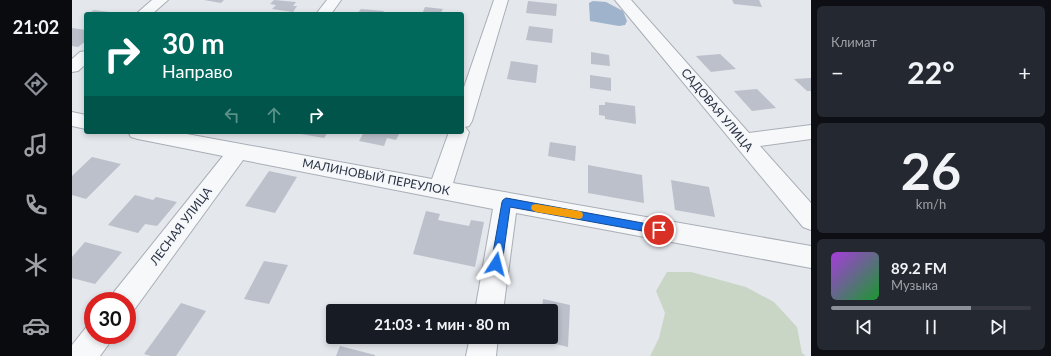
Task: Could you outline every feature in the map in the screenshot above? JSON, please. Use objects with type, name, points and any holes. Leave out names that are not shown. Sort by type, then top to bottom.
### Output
[{"type":"street","points":[[146,12],[161,0]]},
{"type":"street","points":[[325,12],[334,0]]},
{"type":"street","points":[[464,116],[501,0]]},
{"type":"street","name":"САДОВАЯ УЛИЦА","points":[[622,0],[811,220]]},
{"type":"street","points":[[72,67],[84,58]]},
{"type":"street","points":[[72,119],[84,122]]},
{"type":"street","points":[[744,141],[811,132]]},
{"type":"street","name":"МАЛИНОВЫЙ ПЕРЕУЛОК","points":[[154,134],[227,143],[506,202],[811,257]]},
{"type":"street","points":[[440,189],[458,134]]},
{"type":"street","name":"ЛЕСНАЯ УЛИЦА","points":[[130,292],[227,143]]},
{"type":"street","points":[[490,304],[506,202]]},
{"type":"street","points":[[82,356],[91,344]]},
{"type":"street","points":[[481,356],[483,344]]},
{"type":"green space","points":[[667,272],[691,272],[746,287],[774,302],[797,327],[802,353],[806,356],[650,356],[659,338],[665,313],[656,291]]},
{"type":"water","points":[[593,1],[606,2],[623,11],[627,21],[625,25],[619,26],[590,21],[589,3]]},
{"type":"building","points":[[204,0],[224,0],[221,3]]},
{"type":"building","points":[[274,0],[296,2],[293,6],[297,6],[293,12],[272,9],[276,5],[270,4]]},
{"type":"building","points":[[732,0],[759,0],[762,7],[734,4]]},
{"type":"building","points":[[528,1],[557,4],[556,16],[526,13]]},
{"type":"building","points":[[425,7],[443,9],[441,12],[423,12]]},
{"type":"building","points":[[361,9],[384,11],[383,12],[359,12]]},
{"type":"building","points":[[94,10],[109,12],[90,12]]},
{"type":"building","points":[[529,26],[553,29],[552,43],[526,40]]},
{"type":"building","points":[[72,28],[84,30],[84,42],[78,47],[72,46]]},
{"type":"building","points":[[591,52],[609,55],[610,66],[591,64]]},
{"type":"building","points":[[720,54],[736,69],[711,72],[696,56]]},
{"type":"building","points":[[511,61],[538,65],[536,83],[507,79]]},
{"type":"building","points":[[590,75],[611,78],[611,91],[590,88]]},
{"type":"building","points":[[811,78],[811,91],[807,91],[794,79]]},
{"type":"building","points":[[757,89],[776,108],[752,111],[734,91]]},
{"type":"building","points":[[605,102],[635,106],[636,124],[605,119],[605,116],[599,115],[599,105],[605,105]]},
{"type":"building","points":[[301,134],[327,134],[324,138]]},
{"type":"building","points":[[363,134],[399,134],[396,140],[387,138],[384,146],[359,141]]},
{"type":"building","points":[[550,142],[576,146],[575,161],[548,156]]},
{"type":"building","points":[[92,157],[121,164],[86,199],[72,195],[72,176]]},
{"type":"building","points":[[588,165],[642,175],[644,203],[588,193]]},
{"type":"building","points":[[269,171],[297,177],[275,213],[245,206]]},
{"type":"building","points":[[671,180],[709,187],[715,217],[675,210]]},
{"type":"building","points":[[135,195],[153,200],[156,197],[177,202],[157,226],[145,224],[138,233],[108,225]]},
{"type":"building","points":[[426,211],[440,214],[438,220],[469,226],[471,220],[484,222],[475,267],[413,254]]},
{"type":"building","points":[[85,242],[122,252],[95,284],[72,278],[72,257]]},
{"type":"building","points":[[264,261],[288,265],[269,304],[244,299]]},
{"type":"building","points":[[543,299],[570,305],[568,347],[556,344],[558,344],[558,304],[543,304]]},
{"type":"building","points":[[181,303],[206,311],[176,356],[151,356],[144,354]]},
{"type":"building","points":[[340,346],[375,355],[375,356],[336,356]]},
{"type":"slow traffic","points":[[536,208],[579,215]]},
{"type":"route","points":[[496,264],[506,202],[659,230]]}]
